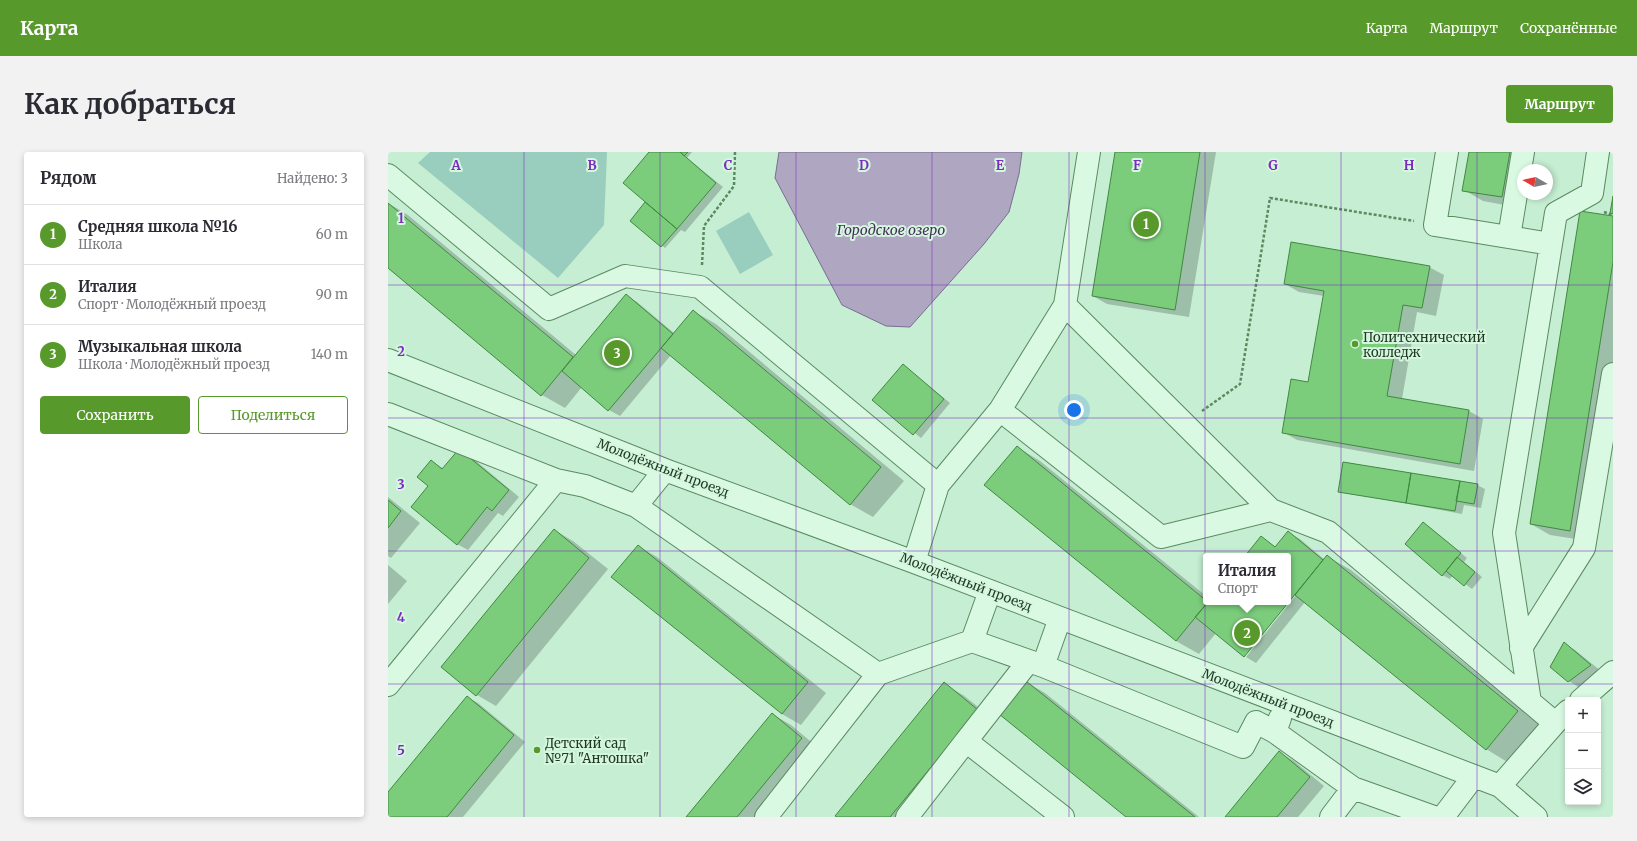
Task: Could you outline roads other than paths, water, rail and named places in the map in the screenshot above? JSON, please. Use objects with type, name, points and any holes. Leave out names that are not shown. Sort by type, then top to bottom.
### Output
[{"type":"street","points":[[914,562],[938,485],[1000,410],[1064,305],[1089,152]]},
{"type":"street","points":[[1446,152],[1435,225],[1551,244]]},
{"type":"street","points":[[1509,237],[1523,152]]},
{"type":"street","points":[[1530,702],[1504,533],[1556,213],[1592,193],[1598,152]]},
{"type":"street","points":[[388,175],[549,309],[625,276],[700,287],[938,485]]},
{"type":"street","points":[[1064,305],[1271,510],[1328,532],[1530,702],[1561,717],[1500,786]]},
{"type":"street","name":"Молодёжный проезд","points":[[388,360],[665,470],[914,562],[1500,786],[1536,817]]},
{"type":"street","points":[[1521,648],[1584,548],[1613,374]]},
{"type":"street","points":[[1000,410],[1161,536],[1271,510]]},
{"type":"street","points":[[388,414],[556,480],[585,486],[636,506],[878,674]]},
{"type":"street","points":[[636,506],[665,470]]},
{"type":"street","points":[[388,685],[556,480]]},
{"type":"street","points":[[972,641],[990,591]]},
{"type":"street","points":[[907,817],[966,741],[1036,664],[1060,618]]},
{"type":"street","points":[[766,817],[878,674],[972,641],[1036,664],[1243,747],[1256,722],[1275,732],[1353,788],[1434,817]]},
{"type":"street","points":[[1584,697],[1613,672]]},
{"type":"street","points":[[1275,732],[1286,704]]},
{"type":"street","points":[[966,741],[1063,817]]},
{"type":"street","points":[[1443,817],[1474,776]]},
{"type":"street","points":[[1331,817],[1353,788]]},
{"type":"water","name":"Городское озеро","points":[[779,152],[1022,152],[1019,174],[1009,212],[984,244],[910,327],[886,326],[842,305],[775,178]]},
{"type":"place","name":"Средняя школа №16","points":[[1146,224]]},
{"type":"place","name":"Политехнический колледж","points":[[1355,344]]},
{"type":"place","name":"Музыкальная школа","points":[[617,353]]},
{"type":"place","name":"Италия","points":[[1247,633]]},
{"type":"place","name":"Детский сад №71 \"Антошка\"","points":[[537,750]]}]
